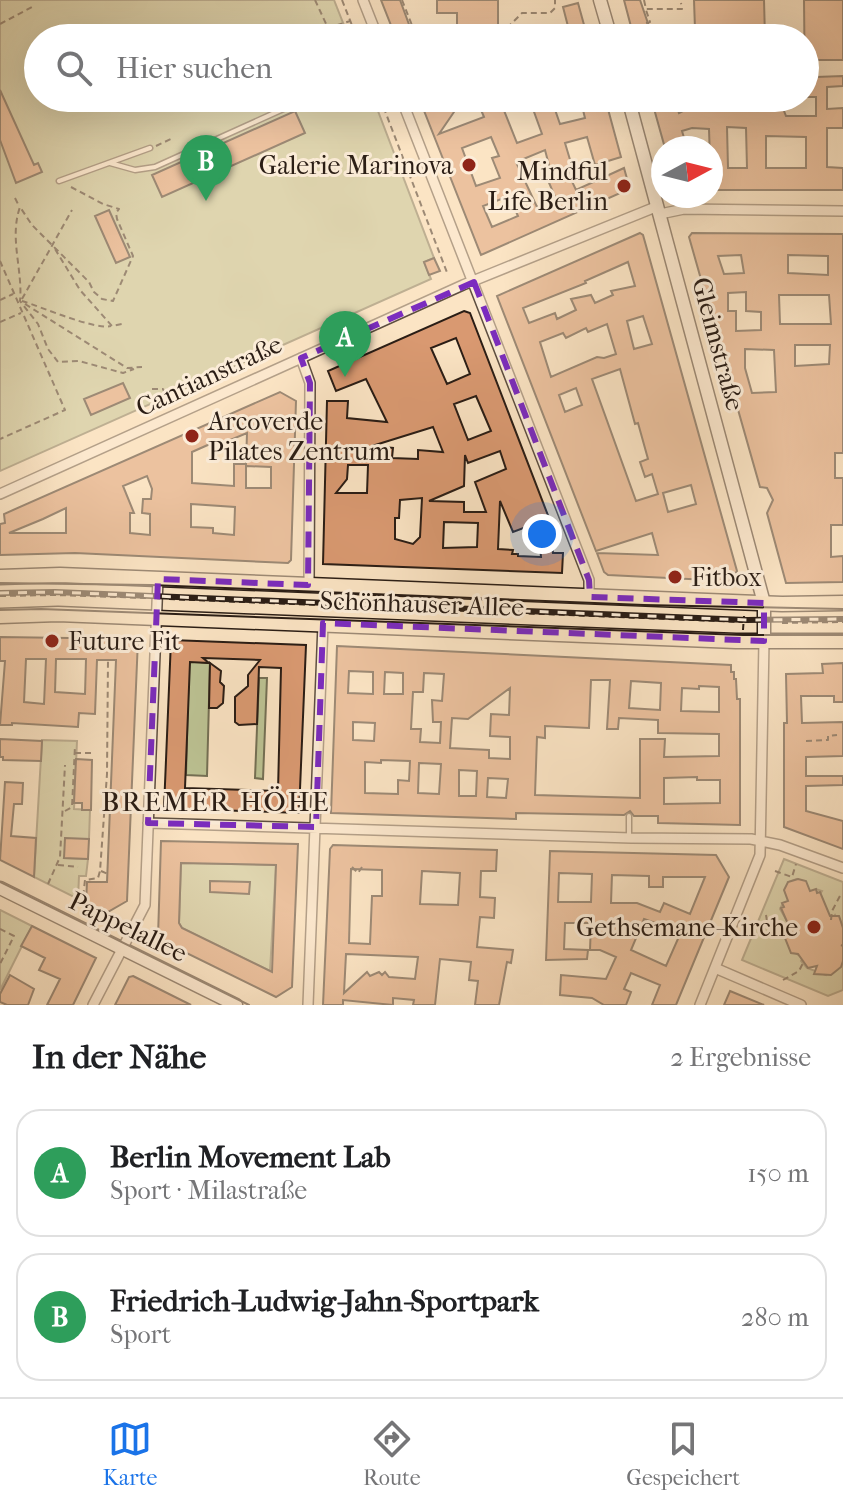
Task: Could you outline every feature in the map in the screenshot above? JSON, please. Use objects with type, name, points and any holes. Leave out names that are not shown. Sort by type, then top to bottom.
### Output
[{"type":"main road","name":"Schönhauser Allee","points":[[0,577],[60,575],[589,597],[843,603]]},
{"type":"main road","name":"Schönhauser Allee","points":[[0,616],[58,614],[764,641],[843,641]]},
{"type":"street","points":[[363,0],[372,24]]},
{"type":"street","points":[[600,0],[607,24]]},
{"type":"street","points":[[407,112],[589,580],[589,597]]},
{"type":"street","name":"Gleimstraße","points":[[632,112],[764,603],[764,641]]},
{"type":"street","name":"Cantianstraße","points":[[0,494],[474,282],[659,210],[843,211]]},
{"type":"street","points":[[301,358],[310,383],[309,585]]},
{"type":"street","points":[[93,1005],[145,905],[158,579]]},
{"type":"street","points":[[308,1005],[323,624]]},
{"type":"street","points":[[700,1005],[760,855],[764,641]]},
{"type":"street","points":[[148,823],[761,840],[843,868]]},
{"type":"street","name":"Pappelallee","points":[[0,888],[236,1005]]},
{"type":"street","points":[[715,968],[801,1005]]},
{"type":"lane","points":[[110,163],[135,170],[155,167],[277,112]]},
{"type":"lane","points":[[59,181],[150,148]]},
{"type":"lane","points":[[629,816],[629,838]]},
{"type":"path","points":[[315,0],[326,24]]},
{"type":"path","points":[[342,0],[351,24]]},
{"type":"path","points":[[402,0],[411,24]]},
{"type":"path","points":[[511,24],[522,13],[550,13],[555,8],[555,0]]},
{"type":"path","points":[[644,0],[650,22],[646,23]]},
{"type":"path","points":[[646,9],[682,9],[681,3]]},
{"type":"path","points":[[0,24],[32,7]]},
{"type":"path","points":[[341,24],[350,21]]},
{"type":"path","points":[[385,112],[448,275]]},
{"type":"path","points":[[150,148],[173,138]]},
{"type":"path","points":[[15,198],[32,225],[84,275],[94,292],[102,299],[113,301],[133,256],[117,219],[119,209],[59,181]]},
{"type":"path","points":[[0,439],[65,410],[19,301],[22,289],[16,255],[20,207]]},
{"type":"path","points":[[19,301],[72,210]]},
{"type":"path","points":[[52,246],[80,290],[112,326]]},
{"type":"path","points":[[0,261],[14,294],[38,324],[51,355],[58,362],[79,361],[123,373],[142,367]]},
{"type":"path","points":[[0,300],[14,294]]},
{"type":"path","points":[[19,301],[104,328],[122,324]]},
{"type":"path","points":[[19,301],[115,361],[134,369]]},
{"type":"path","points":[[0,322],[23,312]]},
{"type":"path","points":[[152,389],[163,389],[167,399]]},
{"type":"path","points":[[0,596],[56,595],[743,622]]},
{"type":"path","points":[[567,605],[567,615]]},
{"type":"path","points":[[743,632],[744,611]]},
{"type":"path","points":[[782,613],[782,633]]},
{"type":"path","points":[[782,623],[843,622]]},
{"type":"path","points":[[82,906],[85,880],[98,878],[101,836],[107,827],[108,659]]},
{"type":"path","points":[[108,673],[116,672]]},
{"type":"path","points":[[108,692],[114,693]]},
{"type":"path","points":[[806,741],[828,740],[828,734],[837,735]]},
{"type":"path","points":[[107,745],[112,745]]},
{"type":"path","points":[[64,811],[72,807],[75,746]]},
{"type":"path","points":[[74,753],[91,753]]},
{"type":"path","points":[[48,884],[60,857],[65,765]]},
{"type":"path","points":[[105,802],[110,803]]},
{"type":"path","points":[[101,854],[108,854]]},
{"type":"path","points":[[775,871],[792,879],[797,863]]},
{"type":"path","points":[[57,865],[78,867]]},
{"type":"path","points":[[352,867],[358,873],[362,867]]},
{"type":"path","points":[[100,871],[108,874]]},
{"type":"path","points":[[831,920],[835,902],[841,894]]},
{"type":"path","points":[[766,915],[767,921]]},
{"type":"path","points":[[769,928],[783,929],[793,936]]},
{"type":"path","points":[[0,929],[14,936],[0,964]]},
{"type":"path","points":[[783,980],[799,971],[804,961]]},
{"type":"highlighted area","points":[[474,282],[589,580],[590,597],[764,603],[764,641],[323,623],[316,827],[148,823],[158,579],[308,585],[310,383],[301,358]]},
{"type":"green space","points":[[0,0],[334,0],[343,24],[24,24],[24,112],[378,112],[434,258],[424,262],[431,279],[0,471]]},
{"type":"green space","points":[[189,661],[210,663],[207,776],[186,775]]},
{"type":"green space","points":[[259,678],[267,678],[263,779],[255,778]]},
{"type":"green space","points":[[42,740],[77,741],[74,809],[90,810],[89,839],[65,858],[88,859],[86,876],[79,876],[78,899],[34,877]]},
{"type":"green space","points":[[784,859],[843,882],[843,930],[835,915],[830,920],[820,894],[822,891],[816,889],[811,893],[797,879],[788,882],[785,892],[791,901],[783,903],[780,909],[794,933],[791,936],[788,934],[794,952],[803,958],[801,961],[807,968],[826,975],[843,954],[843,990],[828,996],[742,960]]},
{"type":"green space","points":[[181,863],[276,865],[270,971],[182,928],[179,923]]},
{"type":"green space","points":[[0,910],[32,926],[0,990]]},
{"type":"building","points":[[381,0],[400,0],[409,24],[390,24]]},
{"type":"building","points":[[437,0],[498,0],[498,24],[457,24],[457,13],[437,13]]},
{"type":"building","points":[[624,0],[640,0],[648,24],[630,24]]},
{"type":"building","points":[[694,0],[764,0],[765,24],[695,24]]},
{"type":"building","points":[[804,0],[843,0],[843,60],[819,60],[819,24],[804,24]]},
{"type":"building","points":[[578,3],[584,24],[567,24],[563,7]]},
{"type":"building","points":[[843,76],[843,86],[827,87],[827,109],[843,108],[843,128],[827,128],[827,167],[843,168],[843,190],[723,190],[723,136],[709,136],[709,129],[692,128],[682,131],[683,136],[662,136],[655,112],[784,112],[786,116],[816,116],[819,112],[819,77]],"holes":[[[727,127],[746,128],[747,168],[728,168]],[[766,136],[806,137],[806,168],[766,168]]]},
{"type":"building","points":[[0,90],[34,165],[38,163],[42,172],[16,183],[0,140]]},
{"type":"building","points":[[293,112],[305,133],[162,197],[152,175]]},
{"type":"building","points":[[425,112],[454,112],[439,134],[484,117],[482,112],[505,112],[517,143],[542,134],[534,112],[556,112],[560,124],[585,118],[584,112],[609,112],[621,157],[595,165],[587,137],[565,143],[577,171],[568,173],[576,190],[624,168],[629,186],[627,190],[481,255]],"holes":[[[491,137],[499,156],[492,158],[500,178],[476,186],[462,148]],[[545,150],[550,169],[544,171],[556,199],[537,207],[516,162]],[[509,196],[518,216],[492,227],[483,206]]]},
{"type":"building","points":[[109,210],[130,257],[116,263],[95,216]]},
{"type":"building","points":[[640,233],[643,235],[737,571],[729,581],[608,575],[604,572],[597,553],[658,555],[652,533],[596,551],[497,296]],"holes":[[[628,262],[635,286],[611,291],[613,295],[595,303],[591,295],[571,299],[576,310],[557,319],[555,313],[529,323],[523,308]],[[643,316],[652,344],[634,349],[627,321]],[[607,324],[616,354],[597,357],[551,377],[540,342],[563,333],[566,338],[586,328],[588,332]],[[620,369],[648,459],[640,462],[645,477],[652,474],[658,494],[636,501],[592,379]],[[576,388],[582,405],[565,412],[559,395]],[[691,485],[696,504],[668,512],[663,493]]]},
{"type":"building","points":[[692,233],[843,234],[843,453],[835,453],[835,478],[843,478],[843,525],[831,525],[831,557],[843,556],[843,582],[786,583],[767,513],[773,500],[767,488],[760,487],[689,237]],"holes":[[[741,255],[744,273],[724,274],[718,256]],[[788,255],[828,256],[828,275],[788,273]],[[746,292],[746,311],[761,312],[761,330],[736,331],[736,311],[728,311],[728,293]],[[779,295],[829,295],[831,324],[780,324]],[[795,345],[830,345],[829,364],[795,366]],[[745,349],[774,350],[776,392],[752,393],[745,368]]]},
{"type":"building","points":[[434,258],[440,271],[429,275],[424,262]]},
{"type":"building","points":[[464,311],[470,313],[549,518],[553,553],[563,553],[562,573],[323,564],[327,401],[348,401],[347,418],[387,422],[366,379],[336,391],[328,371]],"holes":[[[456,338],[470,374],[447,384],[431,348]],[[476,396],[491,431],[468,440],[454,404]],[[433,427],[443,452],[418,450],[418,459],[392,458],[393,448],[372,446]],[[500,451],[506,469],[475,482],[486,512],[464,512],[464,502],[429,501],[464,486],[465,455],[468,463]],[[348,465],[368,465],[367,493],[336,493],[347,479]],[[422,498],[420,537],[413,544],[395,539],[395,518],[399,518],[400,500]],[[500,501],[513,532],[534,524],[539,536],[541,557],[518,556],[512,554],[513,550],[498,549]],[[444,522],[478,523],[477,547],[443,548]]]},
{"type":"building","points":[[123,383],[130,398],[91,415],[84,399]]},
{"type":"building","points":[[280,392],[296,401],[291,560],[288,563],[75,553],[0,555],[0,524],[5,523],[4,514]],"holes":[[[247,433],[246,464],[234,464],[234,486],[192,483],[192,452],[210,444],[211,448]],[[246,466],[271,467],[271,488],[246,488]],[[147,476],[152,489],[151,499],[143,499],[142,513],[150,514],[150,535],[130,533],[130,513],[134,513],[123,486]],[[191,504],[235,507],[234,535],[213,533],[213,528],[191,527]],[[66,508],[66,533],[9,533],[43,519]]]},
{"type":"building","points":[[0,637],[138,639],[127,901],[106,913],[86,903],[87,882],[107,882],[116,660],[97,660],[95,714],[79,713],[78,727],[0,725],[5,661],[0,661]],"holes":[[[26,659],[46,659],[44,704],[24,702]],[[56,659],[86,659],[85,694],[55,692]]]},
{"type":"building","points":[[171,640],[306,645],[299,813],[164,808]],"holes":[[[203,658],[260,660],[248,675],[248,686],[235,697],[235,722],[239,725],[257,724],[259,667],[281,668],[278,791],[185,788],[190,662],[209,663]]]},
{"type":"building","points":[[337,646],[731,665],[731,672],[734,672],[737,699],[740,699],[740,825],[658,823],[658,816],[634,816],[630,811],[624,815],[516,813],[516,819],[331,813]],"holes":[[[349,671],[373,672],[373,694],[348,693]],[[385,672],[403,673],[403,694],[384,694]],[[424,673],[444,674],[442,701],[432,700],[433,722],[441,722],[440,743],[420,742],[421,729],[411,729],[413,692],[423,692]],[[591,680],[610,680],[607,729],[618,729],[619,718],[658,720],[658,733],[719,734],[719,756],[664,757],[665,739],[640,739],[640,798],[535,795],[537,737],[545,738],[545,726],[589,728]],[[631,681],[661,683],[660,710],[629,708]],[[719,687],[719,712],[681,711],[682,688]],[[510,688],[509,715],[491,714],[490,736],[510,737],[510,759],[489,758],[489,750],[450,748],[452,718],[468,719]],[[353,722],[375,723],[374,741],[353,740]],[[410,761],[409,781],[398,780],[398,794],[365,793],[365,762]],[[419,763],[441,764],[439,794],[418,793]],[[459,770],[477,771],[476,796],[459,796]],[[488,778],[508,779],[506,798],[487,797]],[[664,778],[720,780],[720,803],[664,804]]]},
{"type":"building","points":[[210,663],[221,671],[220,682],[224,686],[223,703],[217,708],[209,708]]},
{"type":"building","points":[[843,663],[843,702],[834,702],[834,696],[801,696],[802,723],[843,722],[843,756],[806,757],[806,776],[843,776],[843,785],[806,786],[806,811],[843,821],[843,849],[784,827],[784,723],[787,723],[786,674],[823,673],[822,664]]},
{"type":"building","points":[[0,739],[42,741],[41,761],[3,760],[0,757]]},
{"type":"building","points":[[76,759],[92,760],[91,810],[82,810],[82,803],[74,803]]},
{"type":"building","points":[[5,782],[23,783],[22,804],[14,804],[11,836],[36,838],[34,877],[0,860]]},
{"type":"building","points":[[65,838],[89,839],[88,859],[64,858]]},
{"type":"building","points":[[161,841],[298,844],[292,987],[276,997],[158,937]],"holes":[[[181,863],[276,865],[272,972],[182,928],[179,923]]]},
{"type":"building","points":[[333,845],[497,850],[496,871],[481,871],[480,897],[495,898],[494,918],[480,917],[477,947],[513,950],[511,963],[507,962],[499,1005],[475,1005],[478,981],[469,980],[471,962],[440,959],[435,1005],[413,1005],[414,1000],[393,998],[393,1005],[343,1000],[343,1005],[323,1005],[330,849]],"holes":[[[351,869],[382,870],[382,896],[372,896],[370,944],[349,943]],[[422,871],[460,873],[458,905],[420,904]],[[346,954],[418,957],[415,979],[389,977],[385,972],[370,976],[367,972],[344,993]]]},
{"type":"building","points":[[550,851],[716,855],[729,877],[676,1005],[652,1005],[660,985],[631,973],[624,989],[631,992],[626,1005],[604,1005],[592,998],[560,995],[561,975],[606,979],[616,957],[600,950],[590,950],[591,923],[565,923],[564,949],[588,950],[587,959],[546,960]],"holes":[[[559,873],[592,874],[591,902],[558,902]],[[612,875],[649,876],[649,887],[663,887],[663,877],[705,877],[690,914],[664,903],[660,912],[637,903],[611,903]],[[644,919],[681,932],[666,966],[631,950]]]},
{"type":"building","name":"Gethsemane-Kirche","points":[[798,879],[806,881],[810,891],[816,889],[817,893],[820,892],[830,916],[839,916],[843,928],[843,961],[831,975],[814,974],[817,966],[808,968],[798,954],[791,953],[785,938],[792,933],[781,908],[784,907],[782,903],[788,901],[784,890],[788,882]]},
{"type":"building","points":[[210,881],[250,882],[249,894],[210,892]]},
{"type":"building","points":[[32,926],[96,958],[73,1005],[47,1005],[60,979],[39,970],[45,958],[21,946]]},
{"type":"building","points":[[10,975],[34,989],[28,1005],[0,1002],[0,994]]},
{"type":"building","points":[[133,976],[191,1005],[115,1005],[129,977]]},
{"type":"building","points":[[730,991],[764,1005],[724,1005]]},
{"type":"tram line","points":[[0,583],[151,585],[644,605],[843,609]]},
{"type":"tram line","points":[[0,610],[743,635],[843,635]]},
{"type":"tram line","points":[[0,882],[249,1005]]},
{"type":"railway","points":[[0,593],[55,592],[747,620],[843,619]]},
{"type":"place","name":"Galerie Marinova","points":[[469,165]]},
{"type":"place","name":"Mindful Life Berlin","points":[[624,186]]},
{"type":"place","name":"Friedrich-Ludwig-Jahn-Sportpark","points":[[206,201]]},
{"type":"place","name":"Berlin Movement Lab","points":[[345,377]]},
{"type":"place","name":"Arcoverde Pilates Zentrum","points":[[192,436]]},
{"type":"place","name":"Fitbox","points":[[675,577]]},
{"type":"place","name":"Future Fit","points":[[52,641]]},
{"type":"place","name":"Gethsemane-Kirche","points":[[814,927]]},
{"type":"district","name":"BREMER HÖHE","points":[[216,801]]}]
